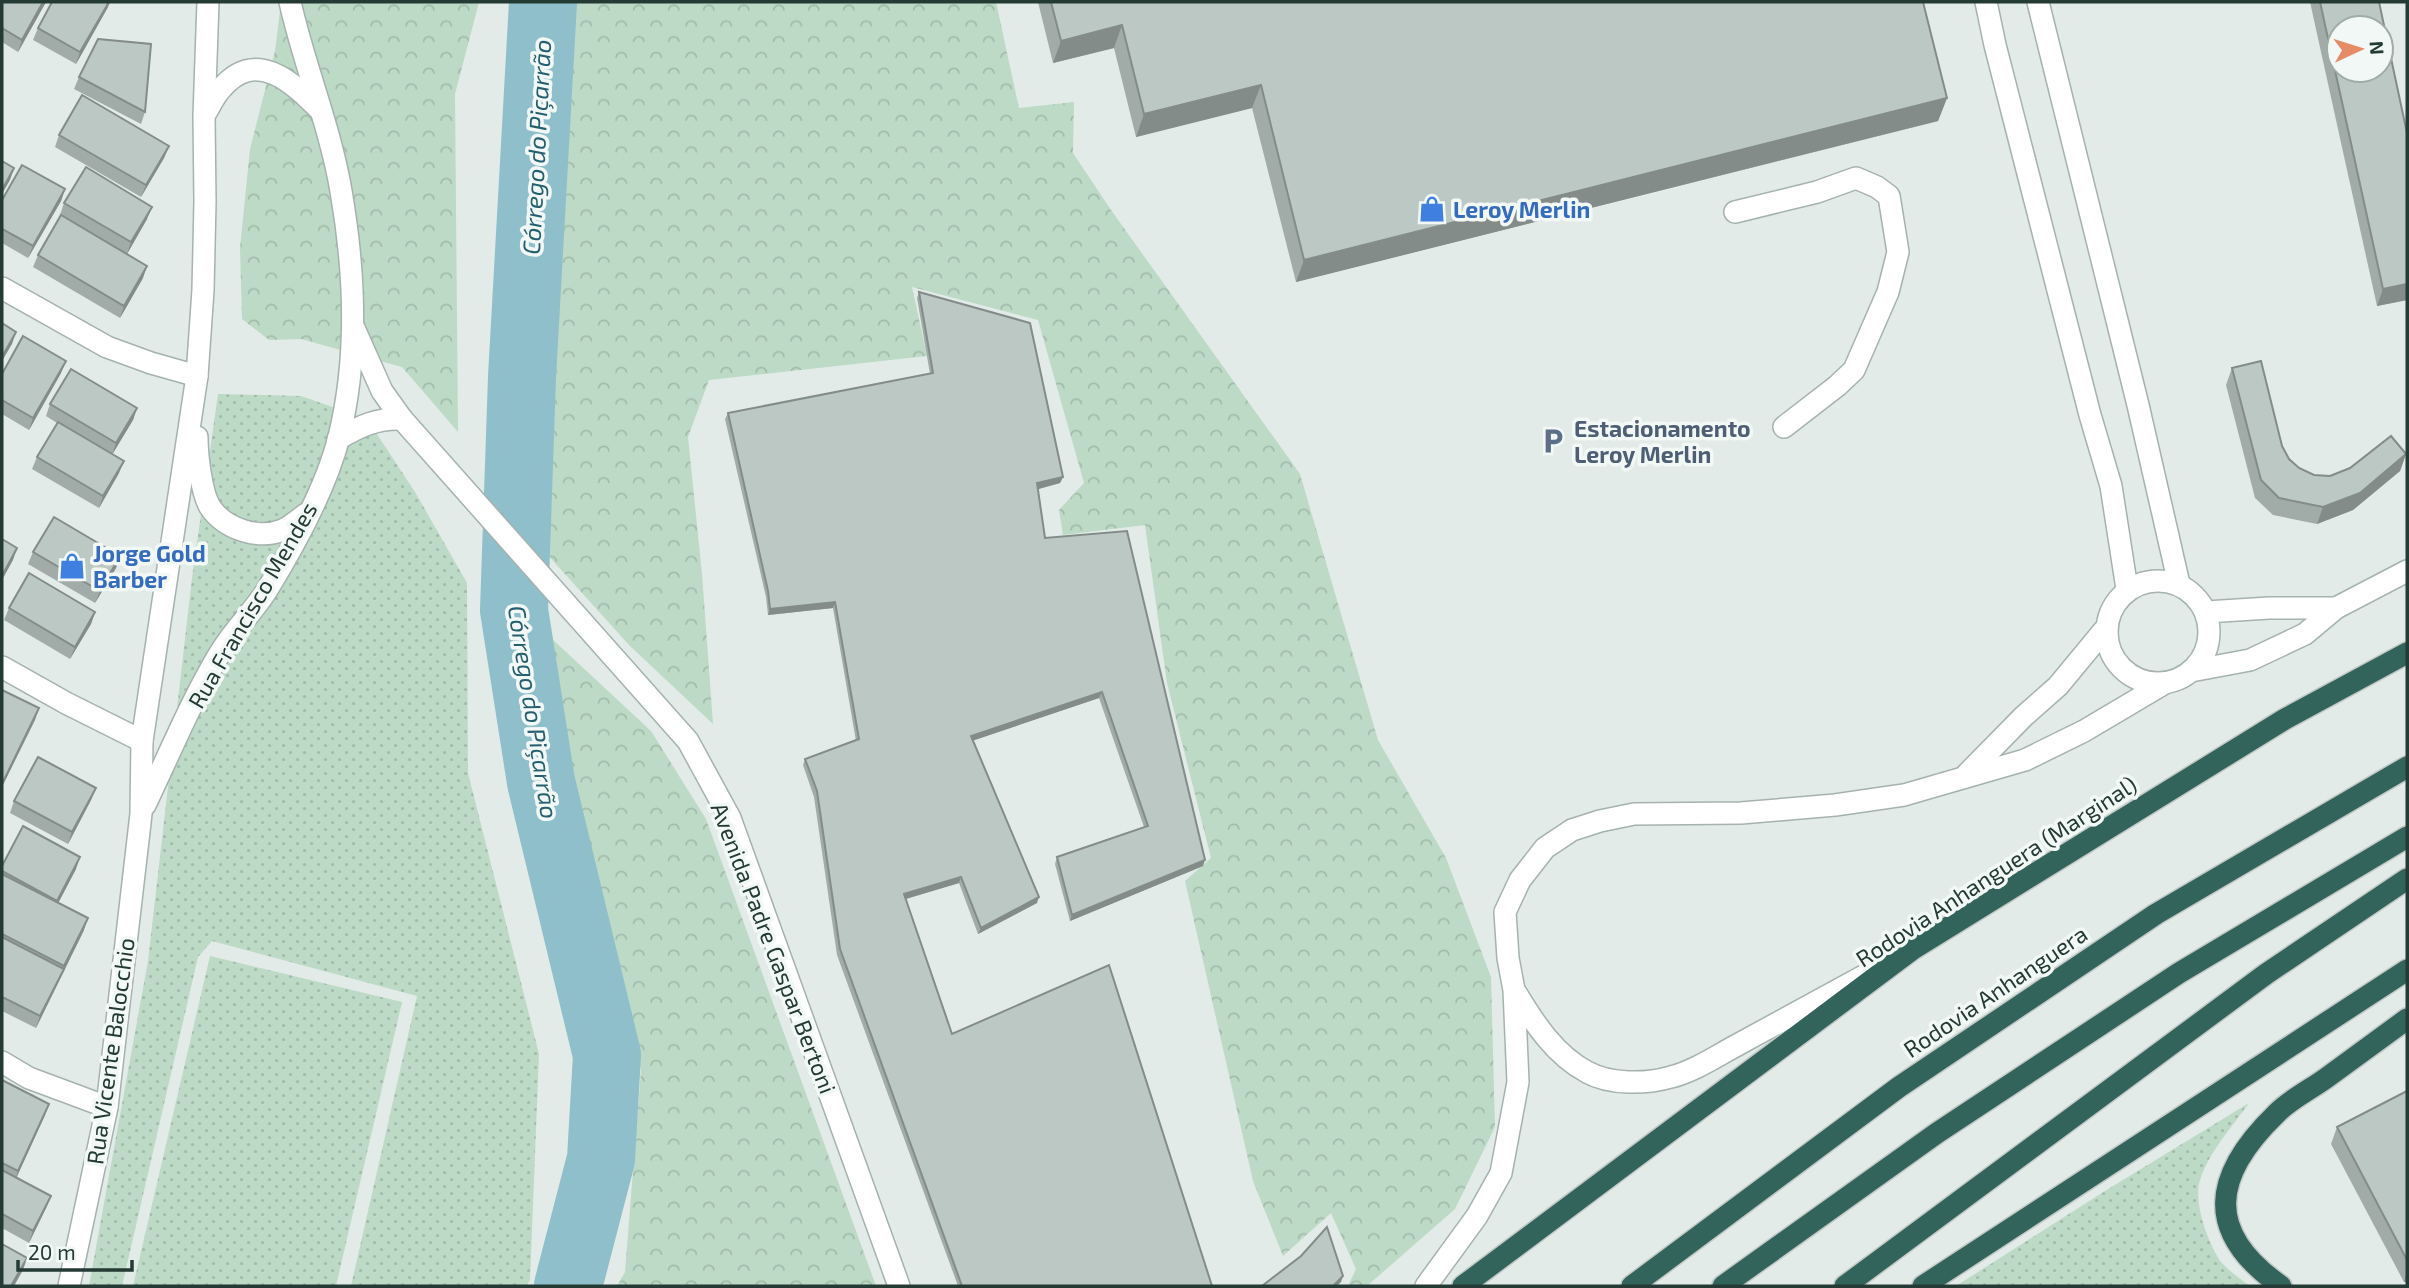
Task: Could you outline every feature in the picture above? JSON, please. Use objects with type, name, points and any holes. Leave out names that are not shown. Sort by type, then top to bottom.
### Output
[{"type":"highway","name":"Rodovia Anhanguera (Marginal)","points":[[1463,1286],[1913,949],[2285,719],[2407,653]]},
{"type":"highway","name":"Rodovia Anhanguera","points":[[1632,1286],[1899,1087],[2156,914],[2407,767]]},
{"type":"highway","points":[[1723,1286],[1937,1133],[2156,988],[2407,836]]},
{"type":"highway","points":[[1845,1286],[2266,974],[2407,879]]},
{"type":"highway","points":[[1923,1286],[2407,970]]},
{"type":"highway","points":[[2281,1286],[2258,1270],[2231,1232],[2223,1208],[2229,1180],[2245,1150],[2277,1112],[2407,1020]]},
{"type":"street","name":"Rua Francisco Mendes","points":[[141,814],[220,652],[266,591],[311,511],[338,439],[350,377],[354,328],[350,258],[341,189],[323,113],[290,2]]},
{"type":"street","points":[[1986,2],[2087,402],[2111,486],[2127,589]]},
{"type":"street","points":[[2038,2],[2138,405],[2179,584]]},
{"type":"street","name":"Rua Francisco Mendes","points":[[141,814],[142,741],[197,376],[203,290],[206,3]]},
{"type":"street","points":[[204,116],[220,89],[237,76],[257,70],[278,74],[323,113]]},
{"type":"street","points":[[1735,212],[1817,192],[1856,178],[1877,187],[1889,196],[1898,253],[1888,292],[1854,370],[1784,427]]},
{"type":"street","points":[[2,288],[107,347],[197,376],[197,460],[209,506],[228,525],[255,534],[283,530],[311,511]]},
{"type":"street","name":"Avenida Padre Gaspar Bertoni","points":[[354,328],[382,391],[402,419],[688,741],[730,818],[899,1286]]},
{"type":"street","points":[[338,439],[364,424],[385,418],[402,419]]},
{"type":"street","points":[[2192,671],[2250,660],[2305,634],[2336,608],[2407,571]]},
{"type":"street","points":[[1426,1286],[1477,1216],[1501,1173],[1518,1082],[1514,990],[1508,958],[1505,912],[1520,880],[1545,848],[1572,830],[1634,814],[1741,813],[1835,805],[1904,795],[2025,760],[2084,731],[2165,683],[2184,677],[2202,658],[2208,643],[2209,628],[2206,612],[2190,591],[2179,584],[2162,580],[2144,582],[2127,589],[2109,613],[2106,628],[2108,646],[2116,663],[2130,675],[2147,683],[2165,683]]},
{"type":"street","points":[[2206,612],[2336,608]]},
{"type":"street","points":[[1966,775],[2024,716],[2058,687],[2106,628]]},
{"type":"street","points":[[2,667],[142,741]]},
{"type":"street","name":"Rua Vicente Balocchio","points":[[69,1286],[107,1107],[141,814]]},
{"type":"street","points":[[1514,990],[1536,1025],[1559,1051],[1588,1073],[1619,1082],[1645,1080],[1672,1077],[1703,1063],[1913,949]]},
{"type":"street","points":[[2,1062],[29,1078],[107,1107]]},
{"type":"green space","points":[[281,2],[479,2],[455,94],[458,432],[402,367],[301,339],[269,340],[242,319],[240,248],[250,149],[275,51]]},
{"type":"green space","points":[[565,2],[996,2],[1019,108],[1074,102],[1073,153],[1300,474],[1378,740],[1446,858],[1491,977],[1495,1127],[1455,1209],[1367,1286],[1348,1286],[1356,1269],[1331,1213],[1283,1256],[1253,1181],[1185,881],[1211,858],[1167,683],[1145,525],[1063,535],[1059,510],[1084,483],[1038,320],[912,287],[927,356],[709,380],[688,437],[713,724],[629,645],[536,542]]},
{"type":"green space","points":[[218,394],[301,396],[367,419],[415,492],[467,583],[468,773],[539,1054],[530,1280],[526,1286],[351,1286],[417,996],[212,941],[198,957],[122,1286],[89,1286],[148,961],[192,578]]},
{"type":"green space","points":[[550,637],[651,731],[706,819],[876,1286],[617,1286],[625,1272],[641,1070],[566,795]]},
{"type":"green space","points":[[210,956],[402,1002],[336,1286],[133,1286]]},
{"type":"green space","points":[[2249,1103],[2209,1160],[2198,1189],[2203,1222],[2216,1254],[2228,1269],[2250,1286],[1956,1286],[2105,1191]]},
{"type":"building","points":[[2,2],[43,2],[22,40],[2,28]]},
{"type":"building","points":[[52,2],[109,2],[80,52],[38,28]]},
{"type":"building","name":"Leroy Merlin","points":[[1051,2],[1923,2],[1947,98],[1304,260],[1261,85],[1144,114],[1122,25],[1061,41]]},
{"type":"building","points":[[2320,2],[2379,2],[2382,14],[2325,14],[2325,25]]},
{"type":"building","points":[[98,39],[151,44],[145,112],[79,77]]},
{"type":"building","points":[[2395,77],[2407,133],[2407,284],[2383,289],[2338,84],[2395,84]]},
{"type":"building","points":[[82,95],[169,146],[146,185],[59,135]]},
{"type":"building","points":[[2,161],[14,168],[2,190]]},
{"type":"building","points":[[22,165],[65,189],[33,246],[2,229],[2,200]]},
{"type":"building","points":[[86,167],[152,207],[131,242],[64,203]]},
{"type":"building","points":[[61,215],[147,266],[124,306],[38,255]]},
{"type":"building","points":[[919,292],[1030,323],[1063,477],[1037,483],[1045,538],[1127,531],[1205,860],[1072,915],[1057,857],[1148,826],[1102,692],[971,736],[1039,897],[981,928],[961,877],[904,894],[952,1034],[1109,965],[1212,1286],[962,1286],[840,949],[817,791],[805,759],[859,739],[835,602],[770,609],[728,413],[933,373]]},
{"type":"building","points":[[2,323],[16,332],[2,357]]},
{"type":"building","points":[[23,336],[66,361],[33,418],[2,400],[2,374]]},
{"type":"building","points":[[2261,361],[2282,446],[2289,459],[2299,468],[2314,475],[2330,476],[2350,468],[2391,436],[2406,454],[2360,493],[2323,507],[2279,498],[2261,480],[2232,368]]},
{"type":"building","points":[[71,369],[137,408],[116,443],[50,404]]},
{"type":"building","points":[[58,422],[124,461],[103,496],[37,457]]},
{"type":"building","name":"Jorge Gold Barber","points":[[54,517],[120,556],[100,591],[33,552]]},
{"type":"building","points":[[2,539],[17,548],[2,576]]},
{"type":"building","points":[[29,573],[95,612],[75,647],[9,608]]},
{"type":"building","points":[[2,690],[39,708],[2,784]]},
{"type":"building","points":[[38,757],[96,788],[72,832],[14,801]]},
{"type":"building","points":[[23,826],[80,857],[57,901],[2,871],[2,866]]},
{"type":"building","points":[[2,874],[88,918],[64,966],[2,934]]},
{"type":"building","points":[[2,937],[64,969],[40,1016],[2,997]]},
{"type":"building","points":[[2,1080],[49,1104],[18,1171],[2,1163]]},
{"type":"building","points":[[2407,1091],[2407,1260],[2337,1127]]},
{"type":"building","points":[[2,1170],[51,1196],[33,1231],[2,1214]]},
{"type":"building","points":[[1327,1227],[1343,1276],[1333,1286],[1262,1286],[1301,1256]]},
{"type":"building","points":[[2,1244],[27,1258],[11,1286],[2,1286]]},
{"type":"waterway","name":"Córrego do Piçarrão","points":[[543,2],[522,377],[514,610],[541,782],[607,1055],[601,1159],[568,1286]]},
{"type":"place","name":"Leroy Merlin","points":[[1432,209]]},
{"type":"place","name":"Estacionamento Leroy Merlin","points":[[1553,441]]},
{"type":"place","name":"Jorge Gold Barber","points":[[72,566]]}]
